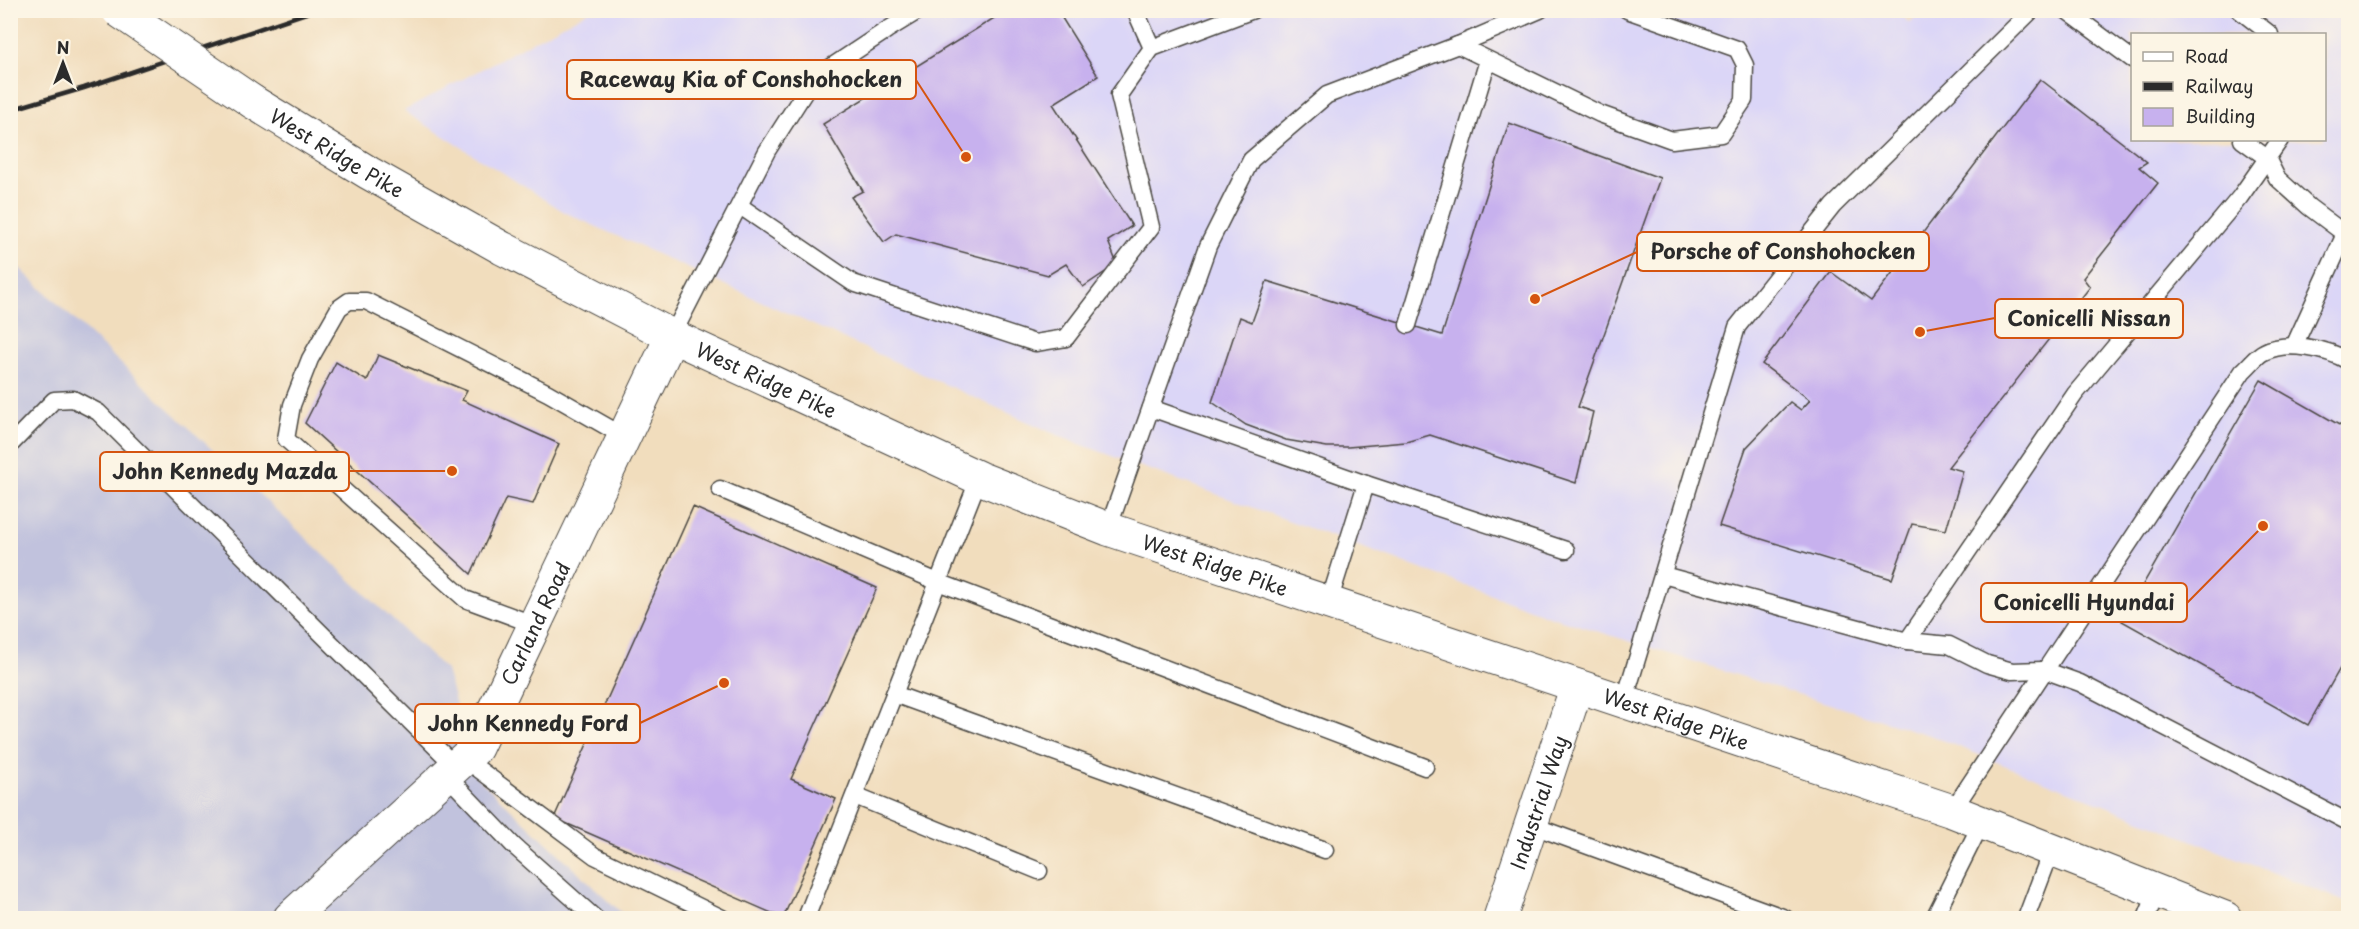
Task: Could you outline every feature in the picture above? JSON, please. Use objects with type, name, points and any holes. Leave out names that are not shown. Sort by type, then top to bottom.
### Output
[{"type":"main road","name":"West Ridge Pike","points":[[118,10],[253,102],[369,173],[492,243],[672,336],[980,478],[1108,529],[1983,822],[2052,849],[2152,905],[2225,918]]},
{"type":"main road","name":"Carland Road","points":[[290,918],[476,748],[672,336]]},
{"type":"main road","name":"Industrial Way","points":[[1500,918],[1577,686]]},
{"type":"lane","points":[[672,336],[767,151],[813,79],[920,10]]},
{"type":"lane","points":[[1135,10],[1152,48]]},
{"type":"lane","points":[[740,206],[853,283],[1035,343],[1066,338],[1151,227],[1119,95],[1152,48],[1252,10]]},
{"type":"lane","points":[[1108,529],[1208,246],[1251,160],[1327,95],[1458,45],[1540,10]]},
{"type":"lane","points":[[1458,45],[1600,114],[1672,140],[1721,134],[1744,100],[1745,65],[1737,49],[1627,10]]},
{"type":"lane","points":[[1624,702],[1737,327],[1833,206],[2032,10]]},
{"type":"lane","points":[[2066,10],[2131,58]]},
{"type":"lane","points":[[2239,10],[2269,33]]},
{"type":"lane","points":[[1408,325],[1488,60]]},
{"type":"lane","points":[[2243,141],[2267,158],[2277,178],[2309,207],[2347,232],[2294,346]]},
{"type":"lane","points":[[1906,640],[2074,394],[2240,197],[2279,141]]},
{"type":"lane","points":[[535,625],[465,599],[286,439],[296,396],[310,359],[339,308],[349,301],[366,301],[548,393],[625,437]]},
{"type":"lane","points":[[1952,812],[2243,371],[2264,352],[2294,346],[2336,354],[2349,361]]},
{"type":"lane","points":[[10,445],[54,400],[73,399],[98,412],[456,767],[514,846],[595,918]]},
{"type":"lane","points":[[1151,408],[1366,484],[1566,550]]},
{"type":"lane","points":[[809,917],[980,478]]},
{"type":"lane","points":[[1329,602],[1366,484]]},
{"type":"lane","points":[[720,489],[938,582],[1425,767]]},
{"type":"lane","points":[[1663,576],[1906,640],[1949,645],[1987,663],[2012,670],[2044,670],[2080,683],[2349,822]]},
{"type":"lane","points":[[894,694],[1325,850]]},
{"type":"lane","points":[[456,767],[594,856],[723,918]]},
{"type":"lane","points":[[855,796],[1039,871]]},
{"type":"lane","points":[[1934,918],[1983,822]]},
{"type":"lane","points":[[1531,825],[1785,918]]},
{"type":"lane","points":[[2026,918],[2052,849]]},
{"type":"shaded area","points":[[1898,10],[1909,23],[1922,10],[2348,11],[2348,903],[1932,736],[1549,616],[1066,439],[566,213],[404,111],[589,11]]},
{"type":"shaded area","points":[[10,259],[446,670],[477,777],[627,918],[11,918]]},
{"type":"building","points":[[1007,10],[1057,10],[1098,76],[1053,104],[1132,226],[1108,241],[1117,264],[1083,287],[1066,264],[1048,275],[896,234],[884,242],[851,197],[863,191],[823,124]]},
{"type":"building","points":[[2040,79],[2147,162],[2139,167],[2158,183],[2083,278],[2090,287],[1948,467],[1963,471],[1946,530],[1912,524],[1892,579],[1719,526],[1746,448],[1790,402],[1801,410],[1810,400],[1762,364],[1831,272],[1871,301]]},
{"type":"building","points":[[1509,123],[1660,178],[1578,407],[1593,412],[1576,483],[1430,435],[1406,442],[1348,447],[1327,447],[1286,440],[1246,425],[1212,402],[1240,317],[1252,322],[1267,281],[1442,335]]},
{"type":"building","points":[[378,355],[467,391],[462,400],[559,444],[533,504],[506,498],[471,574],[305,423],[336,362],[367,381]]},
{"type":"building","points":[[2261,380],[2348,430],[2348,654],[2308,725],[2122,621]]},
{"type":"building","points":[[693,507],[877,588],[791,779],[836,799],[783,918],[554,818]]},
{"type":"railway","points":[[10,110],[84,88],[315,10]]},
{"type":"place","name":"Raceway Kia of Conshohocken","points":[[966,157]]},
{"type":"place","name":"Porsche of Conshohocken","points":[[1535,299]]},
{"type":"place","name":"Conicelli Nissan","points":[[1920,332]]},
{"type":"place","name":"John Kennedy Mazda","points":[[452,471]]},
{"type":"place","name":"Conicelli Hyundai","points":[[2263,526]]},
{"type":"place","name":"John Kennedy Ford","points":[[724,683]]}]
